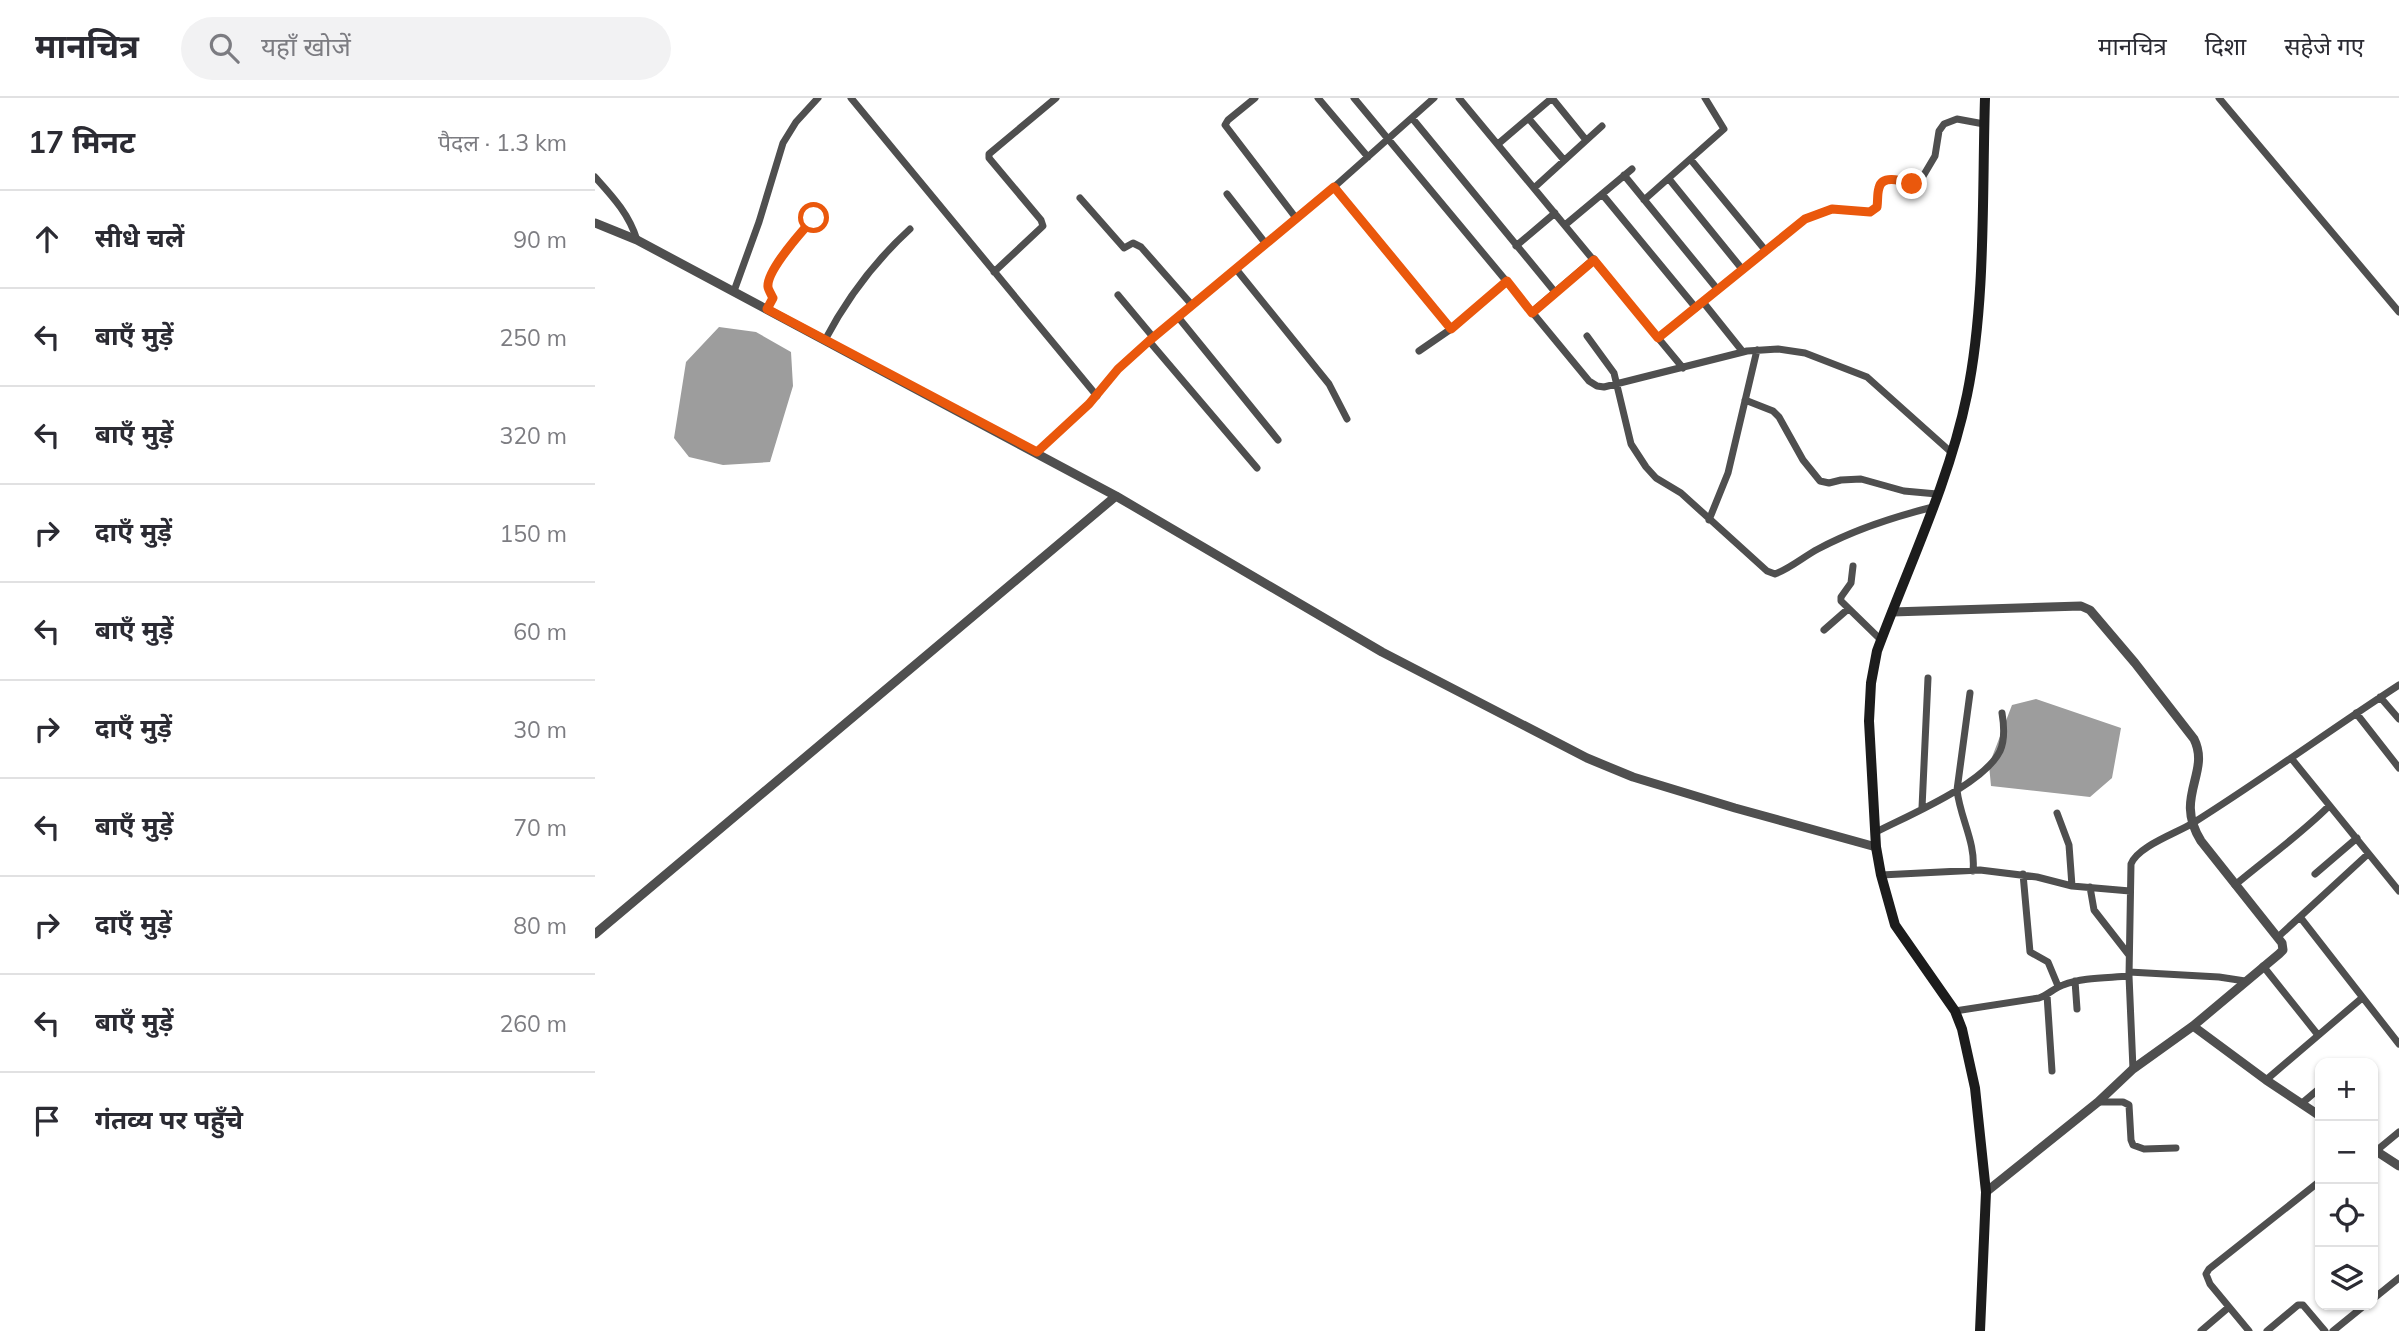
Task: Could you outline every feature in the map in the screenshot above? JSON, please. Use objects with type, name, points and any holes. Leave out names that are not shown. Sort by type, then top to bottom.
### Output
[{"type":"main road","points":[[1980,1331],[1986,1192],[1975,1088],[1962,1029],[1955,1011],[1895,925],[1881,875],[1876,847],[1869,705],[1874,661],[1952,453],[1967,395],[1976,338],[1985,98]]},
{"type":"street","points":[[734,291],[783,143],[789,131],[818,98]]},
{"type":"street","points":[[851,98],[1097,396]]},
{"type":"street","points":[[994,272],[1043,226],[989,156],[1056,98]]},
{"type":"street","points":[[1255,98],[1225,125],[1296,218]]},
{"type":"street","points":[[1318,98],[1368,157]]},
{"type":"street","points":[[1354,98],[1589,381],[1597,386],[1618,384],[1743,352],[1778,349],[1805,353],[1867,377],[1952,453]]},
{"type":"street","points":[[1037,452],[1097,396],[1118,369],[1151,339],[1334,187],[1434,98]]},
{"type":"street","points":[[1459,98],[1683,368]]},
{"type":"street","points":[[1498,144],[1552,98],[1587,140]]},
{"type":"street","points":[[1644,200],[1724,129],[1705,98]]},
{"type":"street","points":[[2219,98],[2399,312]]},
{"type":"street","points":[[1412,118],[1555,292]]},
{"type":"street","points":[[1529,119],[1564,160]]},
{"type":"street","points":[[1658,338],[1805,219],[1832,209],[1870,212],[1877,207],[1882,182],[1893,179],[1919,183],[1935,156],[1939,131],[1949,120],[1984,124]]},
{"type":"street","points":[[1534,188],[1602,126]]},
{"type":"street","points":[[1691,160],[1766,251]]},
{"type":"street","points":[[1565,225],[1632,169]]},
{"type":"street","points":[[1624,176],[1718,290]]},
{"type":"street","points":[[595,177],[622,208],[638,240]]},
{"type":"street","points":[[1668,179],[1742,270]]},
{"type":"street","points":[[1334,187],[1451,329]]},
{"type":"street","points":[[1227,194],[1266,244]]},
{"type":"street","points":[[1602,194],[1696,308]]},
{"type":"street","points":[[1080,198],[1124,248],[1133,243],[1141,247],[1192,305]]},
{"type":"street","points":[[1515,246],[1555,213]]},
{"type":"street","points":[[767,309],[773,298],[768,286],[770,279],[784,253],[814,218]]},
{"type":"street","points":[[595,223],[638,240],[1037,452],[1382,652],[1599,763],[1633,777],[1735,808],[1876,847]]},
{"type":"street","points":[[825,340],[846,302],[882,257],[910,229]]},
{"type":"street","points":[[1532,313],[1594,260]]},
{"type":"street","points":[[1236,269],[1329,384],[1346,419]]},
{"type":"street","points":[[1419,351],[1451,329],[1507,281]]},
{"type":"street","points":[[1118,295],[1257,468]]},
{"type":"street","points":[[1703,302],[1743,352]]},
{"type":"street","points":[[1178,317],[1277,440]]},
{"type":"street","points":[[1587,336],[1611,366],[1618,384],[1631,444],[1646,467],[1656,478],[1681,493],[1767,571],[1775,575],[1845,535],[1881,520],[1933,506]]},
{"type":"street","points":[[1709,520],[1728,472],[1757,350]]},
{"type":"street","points":[[1745,400],[1773,411],[1779,417],[1803,460],[1820,481],[1829,483],[1861,480],[1904,491],[1937,494]]},
{"type":"street","points":[[595,933],[1116,496]]},
{"type":"street","points":[[1853,566],[1851,583],[1841,597],[1842,601],[1881,640]]},
{"type":"street","points":[[1892,612],[2081,606],[2090,610],[2186,727],[2199,748],[2189,811],[2192,824],[2201,841],[2278,937],[2283,950],[2193,1026],[2133,1069],[2098,1102],[1986,1192]]},
{"type":"street","points":[[1824,630],[1848,609]]},
{"type":"street","points":[[1922,808],[1928,678]]},
{"type":"street","points":[[2133,1069],[2129,955],[2133,858],[2192,824],[2399,685]]},
{"type":"street","points":[[1970,694],[1957,790],[1972,845],[1973,871]]},
{"type":"street","points":[[2380,697],[2399,719]]},
{"type":"street","points":[[1876,832],[1957,790],[1989,765],[2002,747],[2002,713]]},
{"type":"street","points":[[2355,713],[2399,768]]},
{"type":"street","points":[[2291,758],[2399,891]]},
{"type":"street","points":[[2235,885],[2292,836],[2307,828],[2329,806]]},
{"type":"street","points":[[2057,813],[2069,845],[2072,886]]},
{"type":"street","points":[[2315,874],[2357,838]]},
{"type":"street","points":[[2278,937],[2368,854]]},
{"type":"street","points":[[1881,875],[1973,871],[2023,874],[2072,886],[2130,891]]},
{"type":"street","points":[[2023,874],[2030,952],[2048,962],[2058,986]]},
{"type":"street","points":[[2090,887],[2095,910],[2129,955]]},
{"type":"street","points":[[2300,917],[2399,1044]]},
{"type":"street","points":[[2263,966],[2318,1035]]},
{"type":"street","points":[[1955,1011],[2047,995],[2058,986],[2075,981],[2129,974],[2219,977],[2245,981]]},
{"type":"street","points":[[2075,981],[2077,1009]]},
{"type":"street","points":[[2047,995],[2052,1071]]},
{"type":"street","points":[[2266,1080],[2362,998]]},
{"type":"street","points":[[2193,1026],[2315,1113]]},
{"type":"street","points":[[2391,1035],[2399,1028]]},
{"type":"street","points":[[2301,1104],[2315,1092]]},
{"type":"street","points":[[2098,1102],[2123,1102],[2129,1105],[2131,1140],[2138,1148],[2176,1147]]},
{"type":"street","points":[[2378,1148],[2399,1132]]},
{"type":"street","points":[[2378,1152],[2399,1166]]},
{"type":"street","points":[[2249,1331],[2207,1279],[2209,1269],[2316,1184]]},
{"type":"street","points":[[2378,1295],[2399,1278]]},
{"type":"street","points":[[2267,1331],[2298,1306],[2303,1305],[2325,1331]]},
{"type":"street","points":[[2201,1331],[2229,1307]]},
{"type":"street","points":[[2333,1331],[2359,1310]]},
{"type":"shaded area","points":[[719,327],[756,332],[791,352],[793,386],[770,462],[723,465],[689,457],[674,438],[686,362]]},
{"type":"shaded area","points":[[2036,699],[2121,728],[2112,778],[2090,797],[1991,786],[1989,765],[2012,705]]},
{"type":"route","points":[[814,218],[784,253],[770,279],[768,286],[773,298],[767,309],[1037,452],[1089,404],[1118,369],[1149,341],[1334,187],[1451,329],[1507,281],[1532,313],[1594,260],[1658,338],[1805,219],[1832,209],[1870,212],[1877,207],[1882,182],[1893,179],[1912,184]]}]
